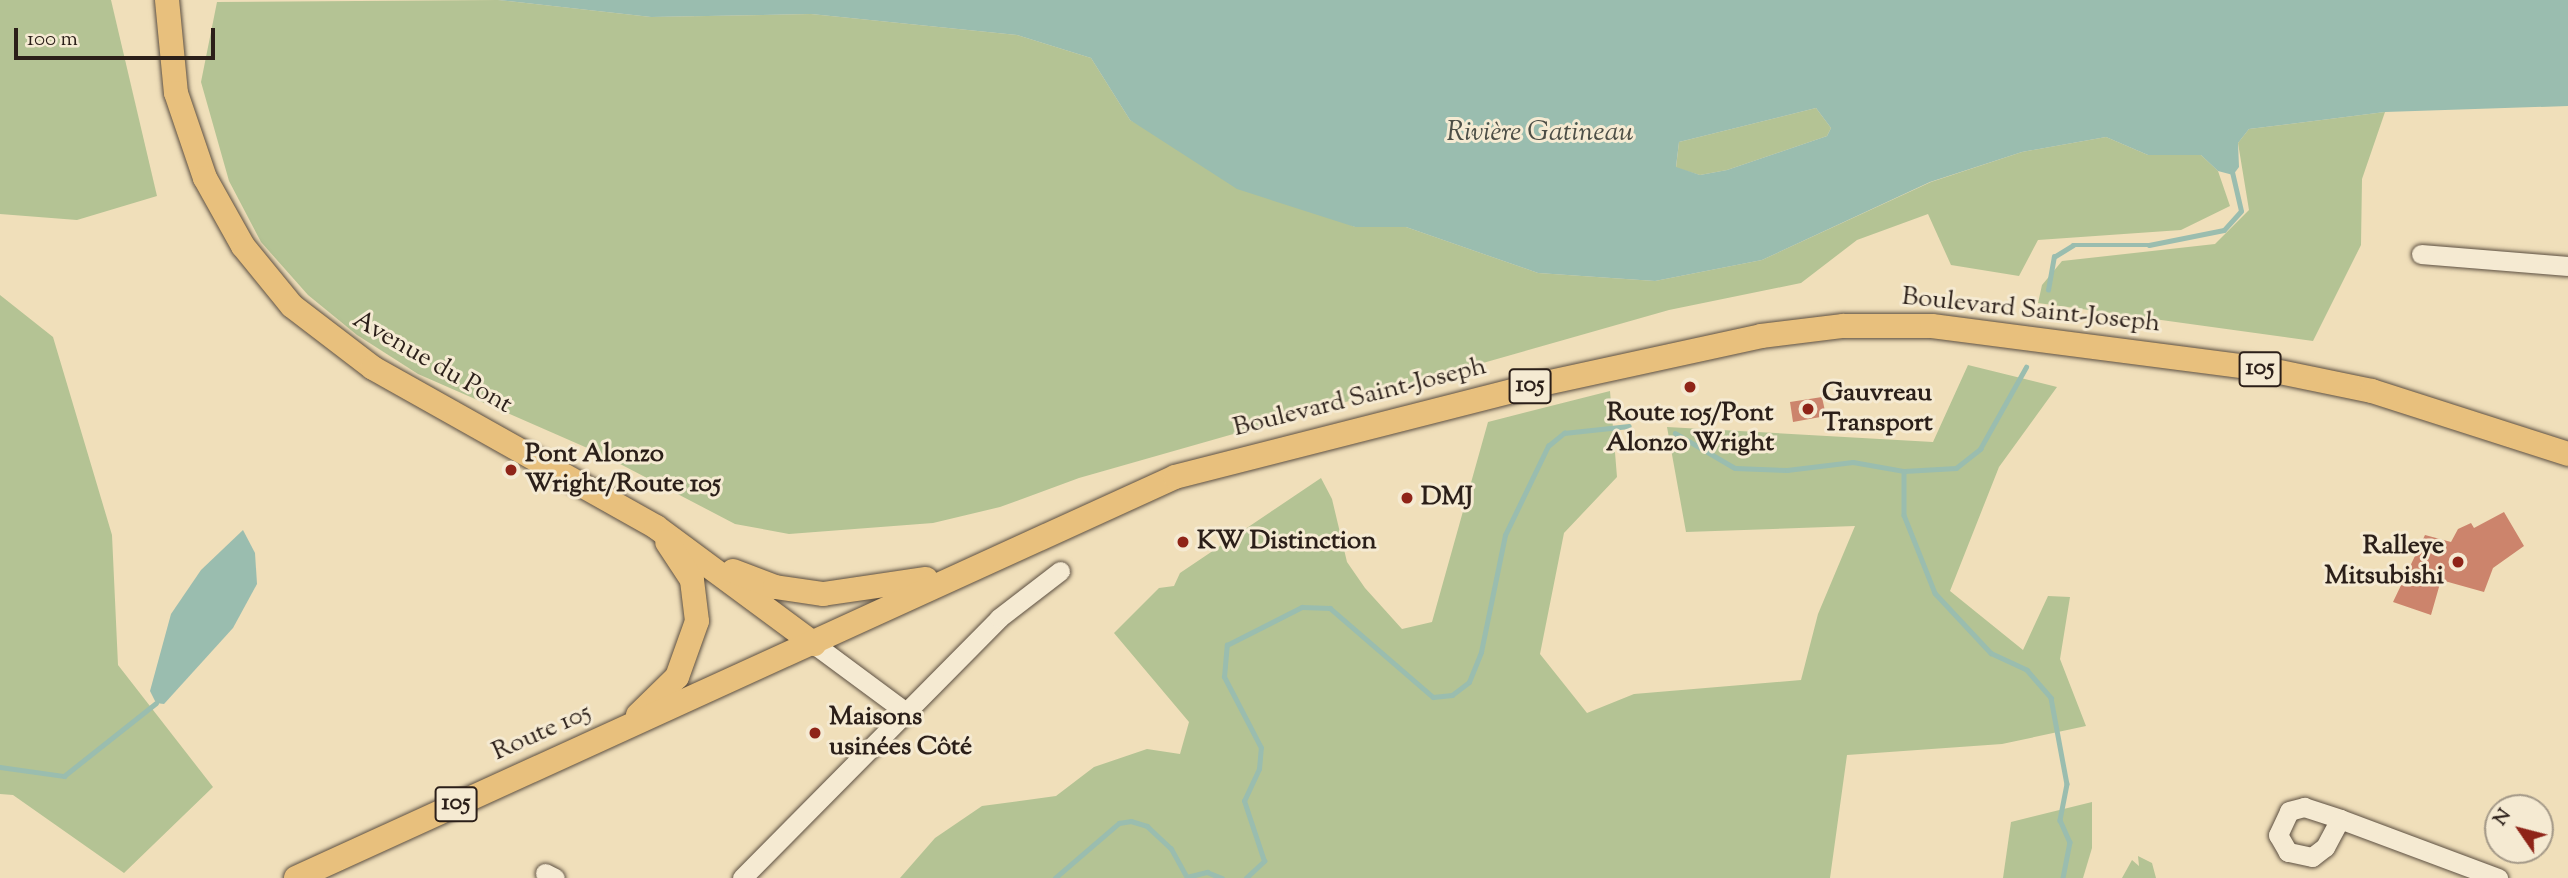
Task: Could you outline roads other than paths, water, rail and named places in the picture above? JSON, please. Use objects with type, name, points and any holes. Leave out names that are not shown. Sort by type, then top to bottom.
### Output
[{"type":"main road","name":"Avenue du Pont","points":[[167,8],[181,116],[205,178],[243,246],[292,306],[373,368],[656,527],[814,644]]},
{"type":"main road","name":"Boulevard Saint-Joseph","points":[[814,644],[1082,516],[1175,477],[1269,451],[1720,344],[1843,326],[1992,331],[2316,378],[2568,454]]},
{"type":"main road","points":[[656,527],[750,579],[823,594],[932,577],[1082,516]]},
{"type":"main road","points":[[618,732],[677,677],[693,643],[697,611],[692,580],[656,527]]},
{"type":"main road","name":"Route 105","points":[[296,878],[814,644]]},
{"type":"street","points":[[2421,254],[2568,266]]},
{"type":"street","points":[[742,878],[1031,588],[1060,571]]},
{"type":"street","points":[[814,644],[906,712]]},
{"type":"street","points":[[2340,819],[2498,878]]},
{"type":"water","name":"Rivière Gatineau","points":[[498,0],[2568,0],[2568,106],[2385,112],[2249,129],[2238,143],[2239,167],[2233,175],[2218,171],[2201,155],[2148,155],[2106,137],[2022,152],[1930,182],[1762,260],[1655,281],[1538,273],[1406,227],[1355,227],[1237,189],[1130,120],[1091,58],[1017,35],[811,14],[651,17]],"holes":[[[1816,108],[1831,128],[1827,136],[1727,170],[1700,175],[1676,167],[1679,142]]]},
{"type":"water","points":[[243,530],[255,553],[257,584],[233,628],[164,704],[156,703],[150,691],[171,614],[201,570]]},
{"type":"waterway","points":[[2048,290],[2054,257],[2073,245],[2149,245],[2224,230],[2241,211],[2232,172]]},
{"type":"waterway","points":[[1675,433],[1735,468],[1787,470],[1853,462],[1904,471],[1956,468],[1980,449],[2026,367]]},
{"type":"waterway","points":[[1246,878],[1264,861],[1244,801],[1259,769],[1261,748],[1224,677],[1227,645],[1302,607],[1330,608],[1433,697],[1452,695],[1469,682],[1481,652],[1505,535],[1548,446],[1564,433],[1629,426]]},
{"type":"waterway","points":[[1904,471],[1904,515],[1935,593],[1991,653],[2027,670],[2051,698],[2067,784],[2060,820],[2070,842],[2063,878]]},
{"type":"waterway","points":[[0,767],[64,776],[156,703]]},
{"type":"waterway","points":[[1055,878],[1119,823],[1131,821],[1147,826],[1171,848],[1187,877],[1207,872],[1222,878]]},
{"type":"place","name":"Route 105/Pont Alonzo Wright","points":[[1690,387]]},
{"type":"place","name":"Gauvreau Transport","points":[[1808,409]]},
{"type":"place","name":"Pont Alonzo Wright/Route 105","points":[[511,470]]},
{"type":"place","name":"DMJ","points":[[1407,498]]},
{"type":"place","name":"KW Distinction","points":[[1183,542]]},
{"type":"place","name":"Ralleye Mitsubishi","points":[[2458,562]]},
{"type":"place","name":"Maisons usinées Côté","points":[[815,733]]}]
